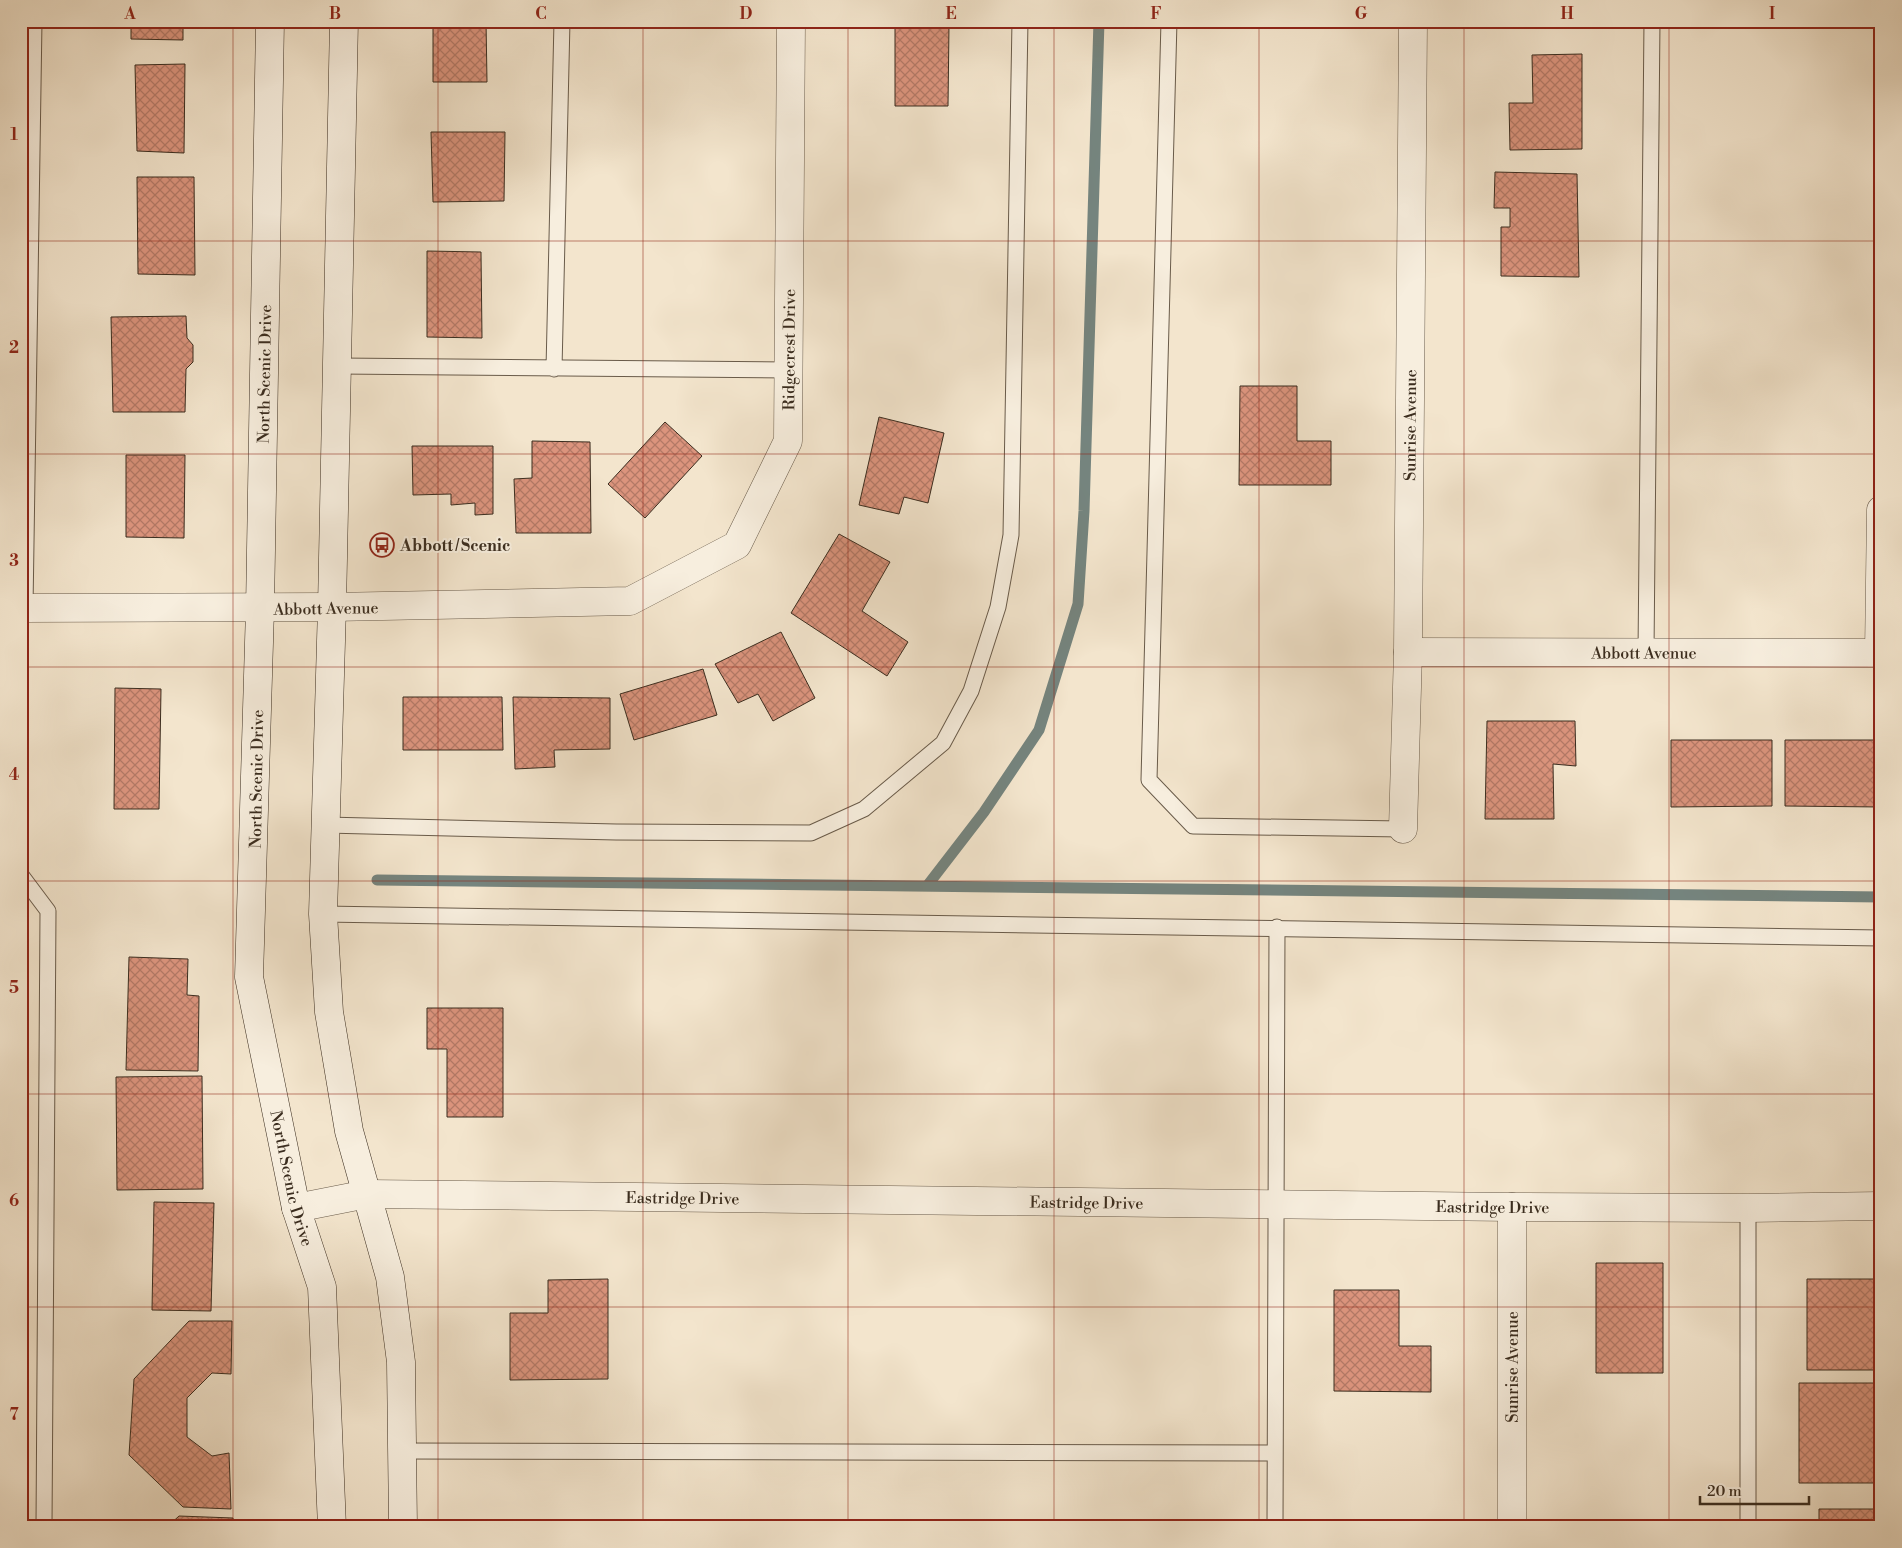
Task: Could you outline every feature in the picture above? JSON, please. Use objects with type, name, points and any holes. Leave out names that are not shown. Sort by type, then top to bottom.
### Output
[{"type":"street","name":"North Scenic Drive","points":[[270,21],[260,609],[249,977],[296,1208],[322,1287],[332,1527]]},
{"type":"street","points":[[344,21],[338,366],[323,914],[329,1012],[349,1131],[390,1276],[401,1362],[404,1527]]},
{"type":"street","name":"Ridgecrest Drive","points":[[630,601],[737,545],[788,440],[791,21]]},
{"type":"street","name":"Sunrise Avenue","points":[[1403,828],[1408,652],[1413,21]]},
{"type":"street","points":[[1880,653],[1881,510]]},
{"type":"street","name":"Abbott Avenue","points":[[23,608],[260,609],[630,601]]},
{"type":"street","name":"Abbott Avenue","points":[[1408,652],[1880,653]]},
{"type":"street","name":"Eastridge Drive","points":[[296,1208],[367,1194],[1512,1207],[1748,1208],[1881,1206]]},
{"type":"street","name":"Sunrise Avenue","points":[[1512,1207],[1512,1527]]},
{"type":"lane","points":[[23,608],[34,21]]},
{"type":"lane","points":[[554,368],[562,21]]},
{"type":"lane","points":[[326,825],[811,833],[864,809],[943,743],[970,691],[998,607],[1011,535],[1020,21]]},
{"type":"lane","points":[[1169,21],[1149,780],[1193,826],[1403,828]]},
{"type":"lane","points":[[1646,653],[1652,21]]},
{"type":"lane","points":[[338,366],[789,370]]},
{"type":"lane","points":[[21,875],[48,911],[44,1527]]},
{"type":"lane","points":[[323,914],[1881,938]]},
{"type":"lane","points":[[1275,1527],[1277,928]]},
{"type":"lane","points":[[1748,1208],[1748,1527]]},
{"type":"lane","points":[[402,1451],[1275,1453]]},
{"type":"building","points":[[131,21],[183,21],[183,40],[131,39]]},
{"type":"building","points":[[433,21],[486,21],[487,82],[433,82]]},
{"type":"building","points":[[895,24],[949,25],[948,106],[895,106]]},
{"type":"building","points":[[1582,54],[1582,149],[1510,150],[1509,103],[1533,103],[1532,55]]},
{"type":"building","points":[[185,64],[184,153],[137,151],[135,65]]},
{"type":"building","points":[[431,132],[505,132],[504,201],[433,202]]},
{"type":"building","points":[[1495,172],[1577,174],[1579,277],[1501,276],[1501,227],[1510,227],[1510,208],[1494,208]]},
{"type":"building","points":[[137,177],[194,177],[195,275],[138,274]]},
{"type":"building","points":[[427,251],[481,252],[482,338],[427,337]]},
{"type":"building","points":[[186,316],[187,338],[193,345],[193,362],[186,369],[185,412],[113,412],[111,317]]},
{"type":"building","points":[[1240,386],[1297,386],[1297,441],[1331,441],[1331,485],[1239,485]]},
{"type":"building","points":[[879,417],[944,433],[928,503],[904,497],[899,514],[859,505]]},
{"type":"building","points":[[665,422],[702,456],[645,518],[608,484]]},
{"type":"building","points":[[532,441],[590,442],[591,533],[516,533],[514,479],[532,478]]},
{"type":"building","points":[[412,446],[493,446],[493,514],[475,515],[475,503],[451,505],[451,494],[413,495]]},
{"type":"building","points":[[126,455],[185,455],[184,538],[126,537]]},
{"type":"building","points":[[839,534],[890,562],[862,611],[908,642],[887,676],[791,613]]},
{"type":"building","points":[[781,632],[815,698],[773,721],[758,694],[738,703],[715,664]]},
{"type":"building","points":[[703,669],[717,715],[634,740],[620,694]]},
{"type":"building","points":[[115,688],[161,689],[159,809],[114,809]]},
{"type":"building","points":[[403,697],[502,697],[503,750],[403,750]]},
{"type":"building","points":[[513,697],[610,698],[610,749],[554,750],[555,767],[515,769]]},
{"type":"building","points":[[1487,721],[1575,721],[1576,766],[1553,764],[1554,819],[1485,819]]},
{"type":"building","points":[[1671,740],[1772,740],[1772,806],[1671,807]]},
{"type":"building","points":[[1785,740],[1881,740],[1881,807],[1785,806]]},
{"type":"building","points":[[129,957],[188,959],[187,995],[199,996],[198,1071],[126,1070]]},
{"type":"building","points":[[427,1008],[503,1008],[503,1117],[447,1117],[447,1049],[427,1049]]},
{"type":"building","points":[[202,1076],[203,1189],[117,1190],[116,1077]]},
{"type":"building","points":[[154,1202],[214,1203],[211,1311],[152,1310]]},
{"type":"building","points":[[1596,1263],[1663,1263],[1663,1373],[1596,1373]]},
{"type":"building","points":[[608,1279],[608,1379],[510,1380],[510,1313],[548,1313],[548,1280]]},
{"type":"building","points":[[1807,1279],[1881,1279],[1881,1370],[1807,1370]]},
{"type":"building","points":[[1334,1290],[1399,1290],[1399,1346],[1431,1346],[1431,1392],[1334,1391]]},
{"type":"building","points":[[189,1321],[232,1321],[231,1374],[212,1373],[187,1398],[187,1437],[212,1456],[229,1453],[231,1509],[183,1507],[129,1455],[134,1379]]},
{"type":"building","points":[[1799,1383],[1881,1383],[1881,1483],[1799,1483]]},
{"type":"building","points":[[1819,1509],[1881,1509],[1881,1527],[1819,1527]]},
{"type":"building","points":[[179,1516],[233,1518],[233,1527],[167,1527]]},
{"type":"waterway","points":[[927,886],[984,812],[1039,730],[1078,604],[1084,511],[1099,21]]},
{"type":"waterway","points":[[377,880],[1881,897]]},
{"type":"place","name":"Abbott / Scenic","points":[[382,545]]}]
